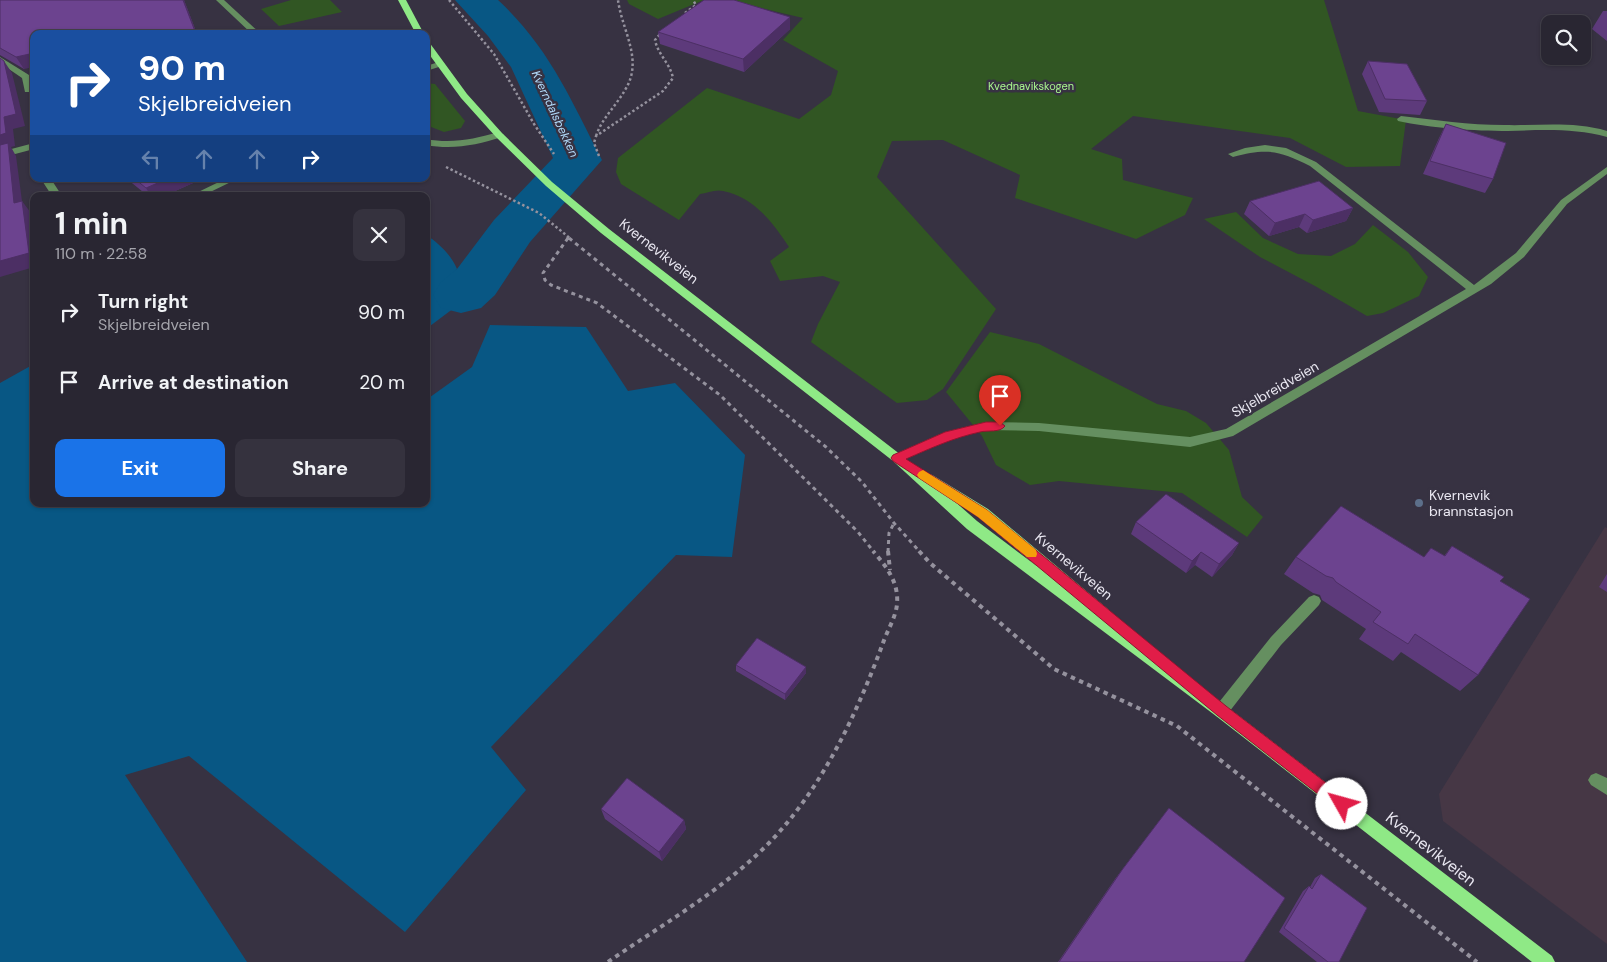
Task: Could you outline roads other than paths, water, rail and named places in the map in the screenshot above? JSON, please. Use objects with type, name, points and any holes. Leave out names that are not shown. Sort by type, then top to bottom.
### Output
[{"type":"main road","points":[[402,0],[418,30]]},
{"type":"main road","name":"Kvernevikveien","points":[[430,50],[464,96],[499,136],[549,184],[605,231],[897,458],[972,526],[1222,711],[1546,962]]},
{"type":"street","points":[[220,0],[253,30]]},
{"type":"street","points":[[0,59],[26,77],[28,90]]},
{"type":"street","points":[[430,67],[439,64]]},
{"type":"street","points":[[1401,119],[1470,127],[1550,126],[1593,130],[1607,134]]},
{"type":"street","points":[[430,142],[466,144],[499,136]]},
{"type":"street","points":[[1233,154],[1264,146],[1296,155],[1313,164],[1474,290]]},
{"type":"street","points":[[0,155],[30,147]]},
{"type":"street","name":"Skjelbreidveien","points":[[897,458],[949,435],[986,426],[1039,428],[1190,442],[1229,432],[1487,282],[1520,255],[1564,202],[1607,170]]},
{"type":"street","points":[[204,192],[225,182]]},
{"type":"street","points":[[1222,711],[1276,641],[1314,601]]},
{"type":"water","points":[[430,238],[452,259],[457,269],[443,287],[443,292],[456,291],[466,299],[430,326]]},
{"type":"water","points":[[490,325],[586,327],[628,391],[675,383],[745,455],[732,557],[676,555],[491,747],[526,790],[405,932],[189,756],[125,775],[247,962],[0,962],[0,383],[30,366],[30,507],[430,507],[430,397],[472,367]]},
{"type":"waterway","name":"Kverndalsbekken","points":[[461,295],[476,282],[512,231],[578,160],[532,66],[503,27],[475,0]]},
{"type":"place","name":"Kvernevik brannstasjon","points":[[1419,503]]},
{"type":"park label","name":"Kvednavikskogen","points":[[1031,86]]}]
